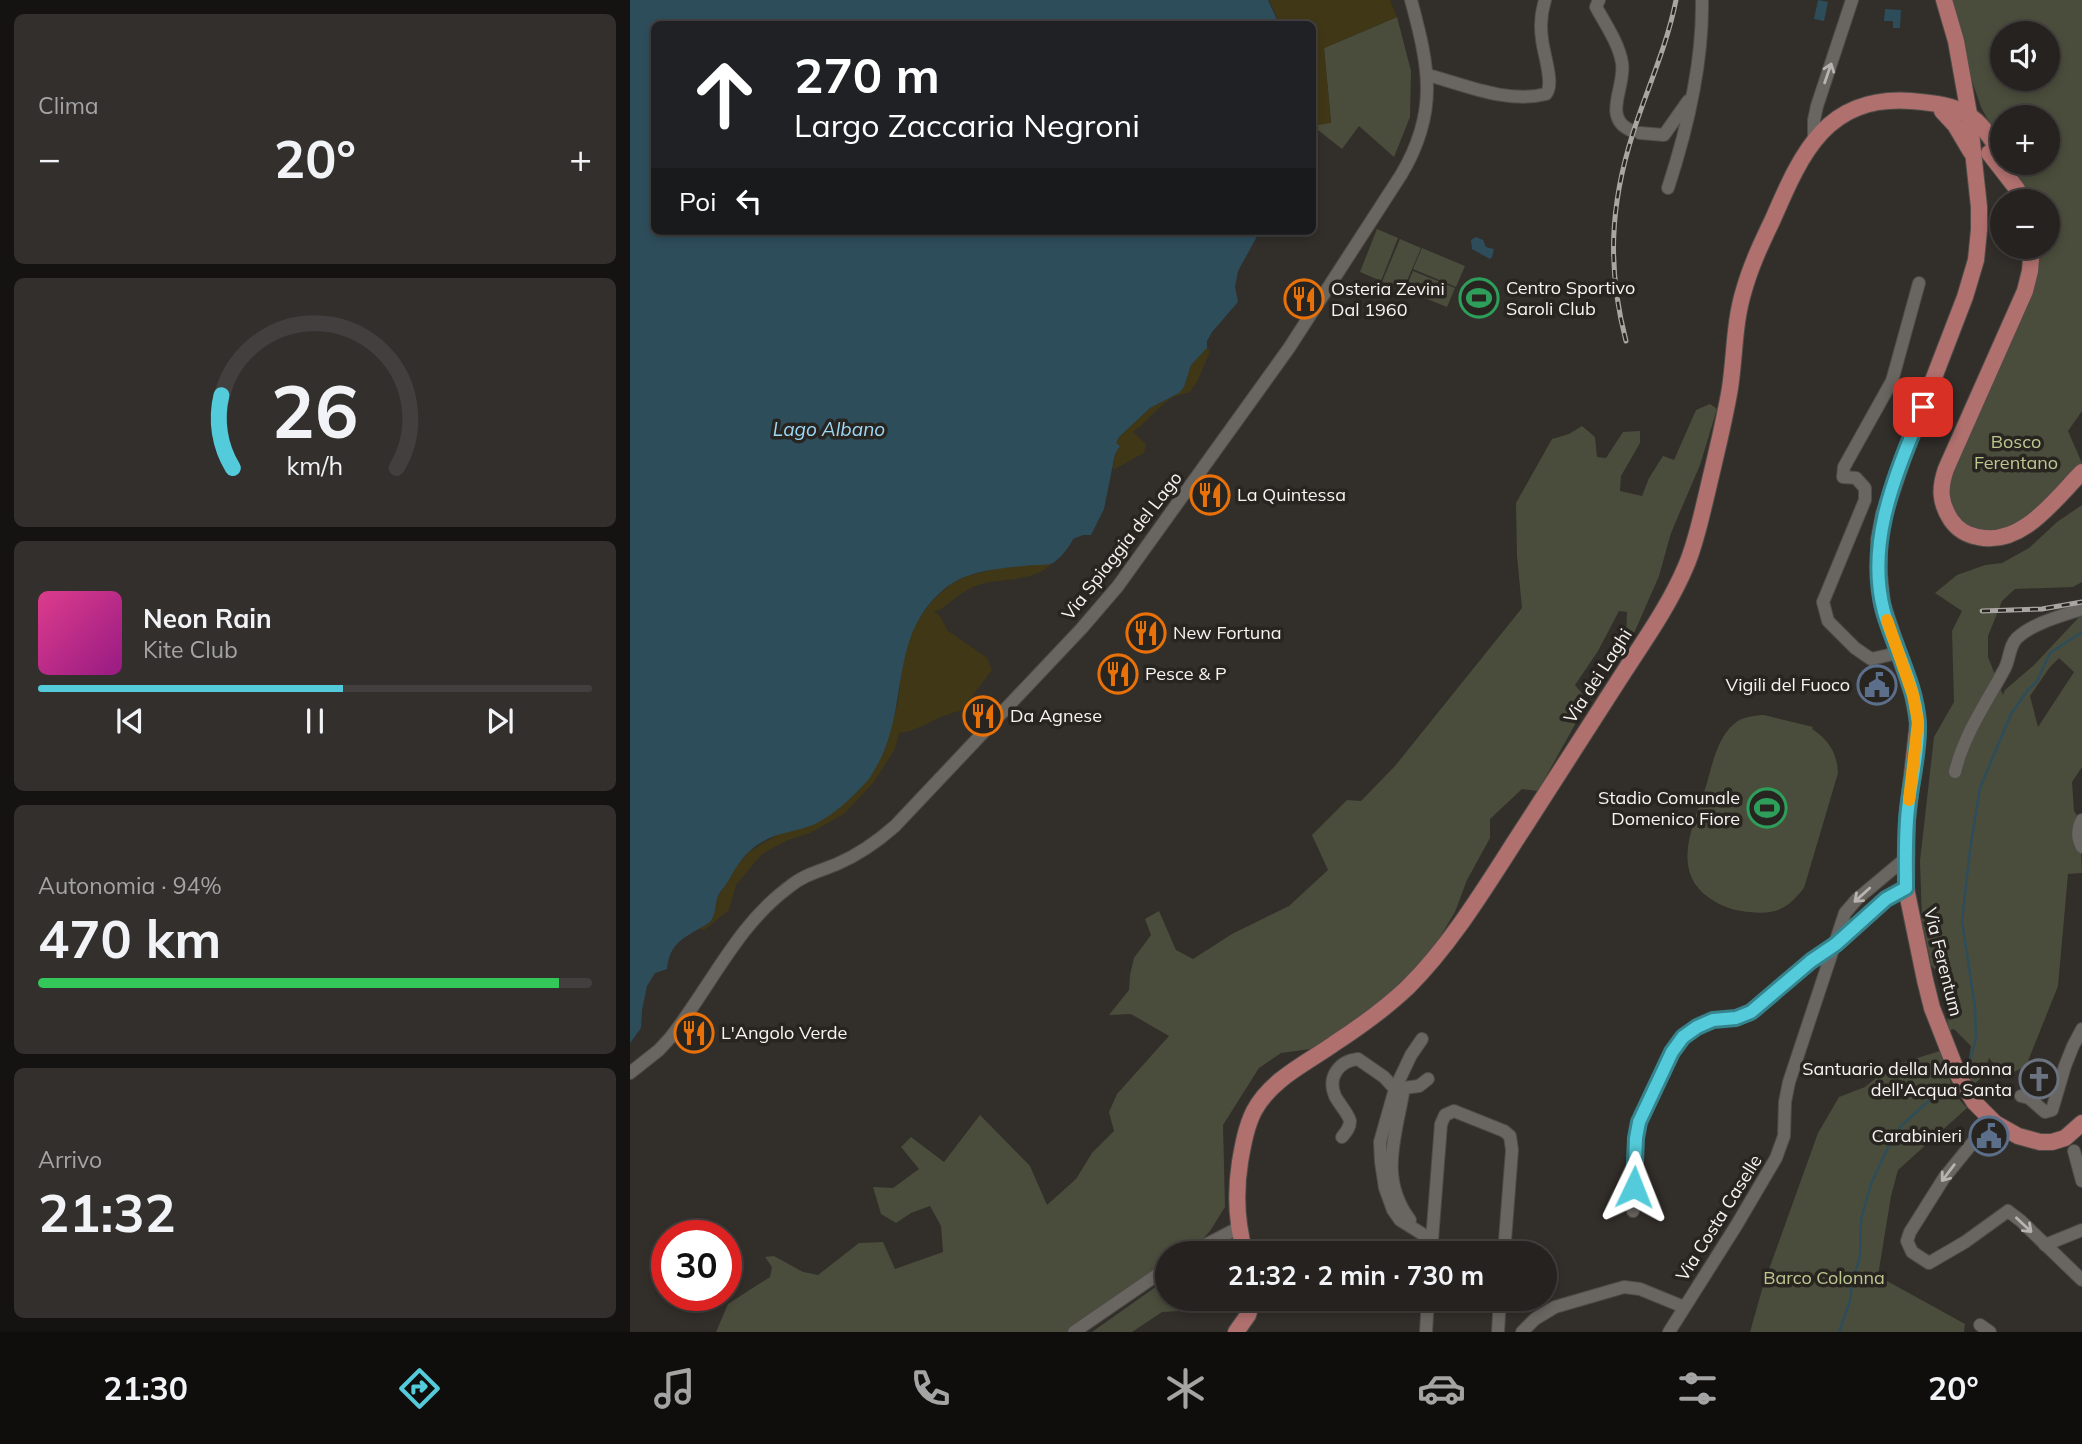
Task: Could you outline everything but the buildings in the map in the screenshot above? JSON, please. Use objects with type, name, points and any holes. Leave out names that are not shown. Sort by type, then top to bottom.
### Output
[{"type":"main road","points":[[1944,0],[1953,28],[1960,70],[1990,135]]},
{"type":"main road","points":[[1931,105],[1950,92],[1957,82],[1960,70]]},
{"type":"main road","name":"Via Ferentum","points":[[1960,70],[1970,122],[1976,178],[1979,230],[1972,274],[1955,327],[1903,458],[1880,533],[1878,568],[1881,596],[1913,695],[1918,722],[1907,821],[1906,888],[1927,989],[1951,1067],[1966,1090],[1991,1120],[2018,1136],[2043,1143],[2057,1142],[2082,1123]]},
{"type":"main road","name":"Via dei Laghi","points":[[1242,1241],[1238,1228],[1237,1195],[1243,1147],[1248,1125],[1260,1101],[1286,1076],[1384,1008],[1411,984],[1436,956],[1499,865],[1674,590],[1694,542],[1723,427],[1743,291],[1782,197],[1800,162],[1814,139],[1835,119],[1866,105],[1892,101],[1931,105]]},
{"type":"main road","points":[[1931,105],[1970,122],[1990,135]]},
{"type":"main road","points":[[1931,105],[1961,133],[1974,158]]},
{"type":"main road","points":[[1970,122],[1990,147]]},
{"type":"main road","points":[[1976,178],[1980,167],[1990,162]]},
{"type":"main road","points":[[2031,259],[2025,291],[1945,469],[1941,500],[1955,525],[1964,533],[1983,538],[1999,538],[2015,532],[2032,520],[2082,472]]},
{"type":"main road","points":[[1236,1332],[1249,1311]]},
{"type":"street","name":"Via Spiaggia del Lago","points":[[630,1073],[673,1035],[734,945],[765,908],[797,881],[852,857],[891,830],[1067,644],[1153,539],[1289,348],[1401,175],[1416,147],[1426,111],[1428,75],[1411,0]]},
{"type":"street","points":[[1428,75],[1504,95],[1521,97],[1546,94],[1550,86],[1541,29],[1545,0]]},
{"type":"street","points":[[1599,0],[1597,7],[1617,48],[1623,68],[1616,108],[1616,116],[1621,124],[1635,131],[1659,136],[1665,134],[1693,93]]},
{"type":"street","points":[[1668,188],[1681,147],[1693,93],[1700,47],[1702,0]]},
{"type":"street","points":[[1814,139],[1817,106],[1852,0]]},
{"type":"street","points":[[1898,653],[1871,659],[1855,648],[1828,621],[1823,602],[1865,500],[1865,488],[1856,478],[1843,477],[1844,467],[1892,381],[1919,284]]},
{"type":"street","points":[[1955,772],[1958,756],[1977,716],[2007,665],[2012,643],[2039,625],[2082,609]]},
{"type":"street","points":[[2082,820],[2078,830],[2082,847]]},
{"type":"street","name":"Via Costa Caselle","points":[[1669,1332],[1776,1158],[1784,1136],[1785,1102],[1789,1082],[1843,918],[1852,904],[1906,858]]},
{"type":"street","points":[[1633,1211],[1639,1122],[1677,1044],[1697,1027],[1713,1020],[1736,1018],[1751,1012],[1811,961],[1836,944],[1886,899],[1906,888]]},
{"type":"street","points":[[2021,1096],[2029,1098],[2045,1112],[2052,1110],[2065,1066],[2082,1029]]},
{"type":"street","points":[[1422,1040],[1411,1055],[1381,1137],[1381,1162],[1385,1188],[1393,1210],[1400,1220],[1426,1241]]},
{"type":"street","points":[[1342,1137],[1350,1122],[1336,1098],[1333,1087],[1334,1076],[1339,1067],[1354,1059],[1361,1060],[1388,1079],[1399,1091]]},
{"type":"street","points":[[1399,1091],[1419,1086],[1429,1079]]},
{"type":"street","points":[[1431,1241],[1441,1124],[1446,1114],[1454,1111],[1504,1130],[1510,1136],[1512,1147],[1505,1241]]},
{"type":"street","points":[[1991,1120],[1944,1178],[1910,1232],[1907,1241],[1912,1252],[1929,1263],[1965,1242],[2008,1211],[2082,1280]]},
{"type":"street","points":[[2074,1151],[2082,1181]]},
{"type":"street","points":[[1213,1241],[1238,1228]]},
{"type":"street","points":[[2045,1245],[2082,1230]]},
{"type":"street","points":[[1074,1332],[1155,1276]]},
{"type":"street","points":[[1522,1332],[1535,1319],[1555,1307],[1624,1287],[1640,1289],[1684,1307]]},
{"type":"street","points":[[1426,1332],[1427,1311]]},
{"type":"street","points":[[1498,1332],[1499,1311]]},
{"type":"green space","name":"Bosco Ferentano","points":[[1950,0],[2082,0],[2082,411],[2068,431],[2082,463],[2032,516],[1996,535],[1972,531],[1947,506],[1949,468],[2033,259],[2060,259],[2060,189],[2024,189],[2016,175],[2060,175],[2060,105],[1990,105],[1990,124],[1981,107],[1964,58]]},
{"type":"green space","points":[[1397,17],[1411,71],[1410,117],[1394,157],[1359,126],[1342,149],[1316,128],[1316,124],[1331,122],[1324,48]]},
{"type":"green space","points":[[1377,229],[1398,238],[1381,281],[1360,272]]},
{"type":"green space","points":[[1400,239],[1421,248],[1403,290],[1382,282]]},
{"type":"green space","points":[[1422,248],[1465,266],[1456,287],[1413,269]]},
{"type":"green space","points":[[1413,271],[1455,288],[1447,307],[1405,290]]},
{"type":"green space","points":[[1710,404],[1717,409],[1700,465],[1671,533],[1659,576],[1628,647],[1627,612],[1619,611],[1598,651],[1575,685],[1588,701],[1538,791],[1522,789],[1490,819],[1490,838],[1467,880],[1455,912],[1435,945],[1404,983],[1318,1048],[1281,1053],[1259,1068],[1223,1125],[1225,1207],[1201,1241],[1155,1241],[1155,1274],[1069,1332],[716,1332],[725,1311],[742,1311],[742,1295],[770,1277],[772,1267],[765,1257],[774,1256],[803,1272],[818,1275],[859,1243],[883,1242],[895,1269],[943,1252],[941,1226],[930,1206],[911,1213],[896,1223],[881,1214],[873,1187],[893,1188],[919,1169],[901,1147],[911,1137],[944,1162],[980,1115],[1030,1166],[1047,1205],[1076,1179],[1092,1153],[1114,1131],[1109,1112],[1117,1094],[1169,1036],[1131,1014],[1109,1015],[1129,990],[1134,958],[1151,935],[1145,919],[1159,911],[1176,950],[1193,959],[1232,934],[1289,906],[1328,870],[1312,835],[1347,800],[1361,801],[1395,766],[1522,608],[1516,503],[1552,439],[1569,434],[1582,426],[1595,437],[1597,457],[1606,458],[1623,432],[1640,431],[1640,443],[1621,476],[1620,491],[1642,496],[1649,478],[1663,456],[1674,460],[1696,410]]},
{"type":"green space","points":[[2082,505],[2082,582],[2073,587],[2015,589],[2002,601],[1988,636],[1988,657],[2003,695],[2082,614],[2082,767],[2072,782],[2074,811],[2080,820],[2082,873],[2068,874],[2058,986],[2026,1066],[2004,1077],[1989,1058],[1981,1077],[1972,1084],[1962,1071],[1969,1058],[1971,1046],[1954,1029],[1948,1031],[1947,1013],[1937,972],[1931,965],[1922,920],[1920,861],[1934,737],[1954,702],[1952,631],[1962,611],[1935,593],[1957,575],[1985,565],[2002,563],[2029,548],[2057,522]],"holes":[[[2059,658],[2074,672],[2038,727],[2030,696]]]},
{"type":"green space","points":[[1764,715],[1813,727],[1831,748],[1838,773],[1804,888],[1787,906],[1759,913],[1727,907],[1700,890],[1688,863],[1688,848],[1695,817],[1723,737],[1741,719]]},
{"type":"green space","name":"Barco Colonna","points":[[1940,1051],[1955,1095],[1967,1108],[1898,1170],[1878,1276],[1965,1324],[1964,1332],[1750,1332],[1763,1286],[1818,1133],[1839,1097],[1865,1087],[1891,1066]]},
{"type":"green space","points":[[1155,1287],[1155,1311],[1180,1311],[1162,1312],[1132,1332],[1092,1332]]},
{"type":"sand","points":[[1269,0],[1390,0],[1397,17],[1324,48],[1331,123],[1318,125],[1316,21],[1279,21]]},
{"type":"sand","points":[[1207,348],[1209,354],[1189,393],[1180,394],[1165,403],[1133,432],[1146,444],[1144,453],[1113,470],[1115,454],[1120,446],[1116,443],[1119,437],[1150,408],[1179,393],[1184,387],[1191,365]]},
{"type":"sand","points":[[1052,563],[1037,574],[1027,577],[978,585],[940,610],[934,611],[941,617],[947,630],[987,658],[992,670],[961,711],[899,733],[895,749],[874,782],[844,814],[810,833],[788,840],[762,854],[736,885],[729,910],[704,930],[698,929],[710,923],[719,894],[733,870],[749,852],[778,834],[811,826],[885,749],[898,702],[902,664],[910,635],[918,619],[933,600],[951,584],[967,576],[998,568]]},
{"type":"water","name":"Lago Albano","points":[[630,0],[1268,0],[1278,21],[651,21],[651,235],[1258,235],[1238,271],[1235,287],[1238,302],[1212,332],[1207,348],[1191,365],[1184,387],[1179,393],[1150,408],[1119,437],[1116,443],[1120,446],[1115,454],[1104,509],[1091,535],[1073,539],[1053,563],[996,569],[962,578],[942,591],[925,609],[907,650],[888,740],[869,778],[849,800],[826,818],[810,826],[767,839],[744,857],[719,894],[710,922],[676,945],[670,955],[667,969],[655,973],[647,986],[641,1028],[630,1043]]},
{"type":"water","points":[[1818,0],[1828,2],[1824,21],[1814,19]]},
{"type":"water","points":[[1885,9],[1901,10],[1900,28],[1893,28],[1893,21],[1884,21]]},
{"type":"water","points":[[1476,237],[1483,240],[1486,247],[1494,249],[1490,259],[1472,249],[1471,240]]},
{"type":"waterway","points":[[1964,1074],[1976,1039],[1975,1007],[1962,921],[1980,788],[2011,714],[2037,681],[2050,653],[2082,632]]},
{"type":"waterway","points":[[1839,1332],[1850,1301],[1860,1256],[1861,1219],[1871,1184],[1901,1126],[1934,1096],[1952,1084]]},
{"type":"railway","points":[[1626,341],[1616,288],[1616,211],[1625,160],[1676,0]]},
{"type":"railway","points":[[1982,611],[2042,609],[2082,602]]},
{"type":"slow traffic","points":[[1887,620],[1913,695],[1918,722],[1909,800]]},
{"type":"place","name":"Centro Sportivo Saroli Club","points":[[1479,298]]},
{"type":"place","name":"Osteria Zevini Dal 1960","points":[[1304,299]]},
{"type":"place","name":"La Quintessa","points":[[1210,495]]},
{"type":"place","name":"New Fortuna","points":[[1146,633]]},
{"type":"place","name":"Pesce & P","points":[[1118,674]]},
{"type":"place","name":"Vigili del Fuoco","points":[[1877,685]]},
{"type":"place","name":"Da Agnese","points":[[983,716]]},
{"type":"place","name":"Stadio Comunale Domenico Fiore","points":[[1767,808]]},
{"type":"place","name":"L'Angolo Verde","points":[[694,1033]]},
{"type":"place","name":"Santuario della Madonna dell'Acqua Santa","points":[[2039,1079]]},
{"type":"place","name":"Carabinieri","points":[[1989,1136]]},
{"type":"route","points":[[1634,1187],[1639,1122],[1672,1052],[1683,1037],[1713,1020],[1736,1018],[1751,1012],[1811,961],[1836,944],[1886,899],[1906,888],[1907,821],[1918,722],[1913,695],[1882,604],[1878,550],[1886,507],[1923,407]]}]
